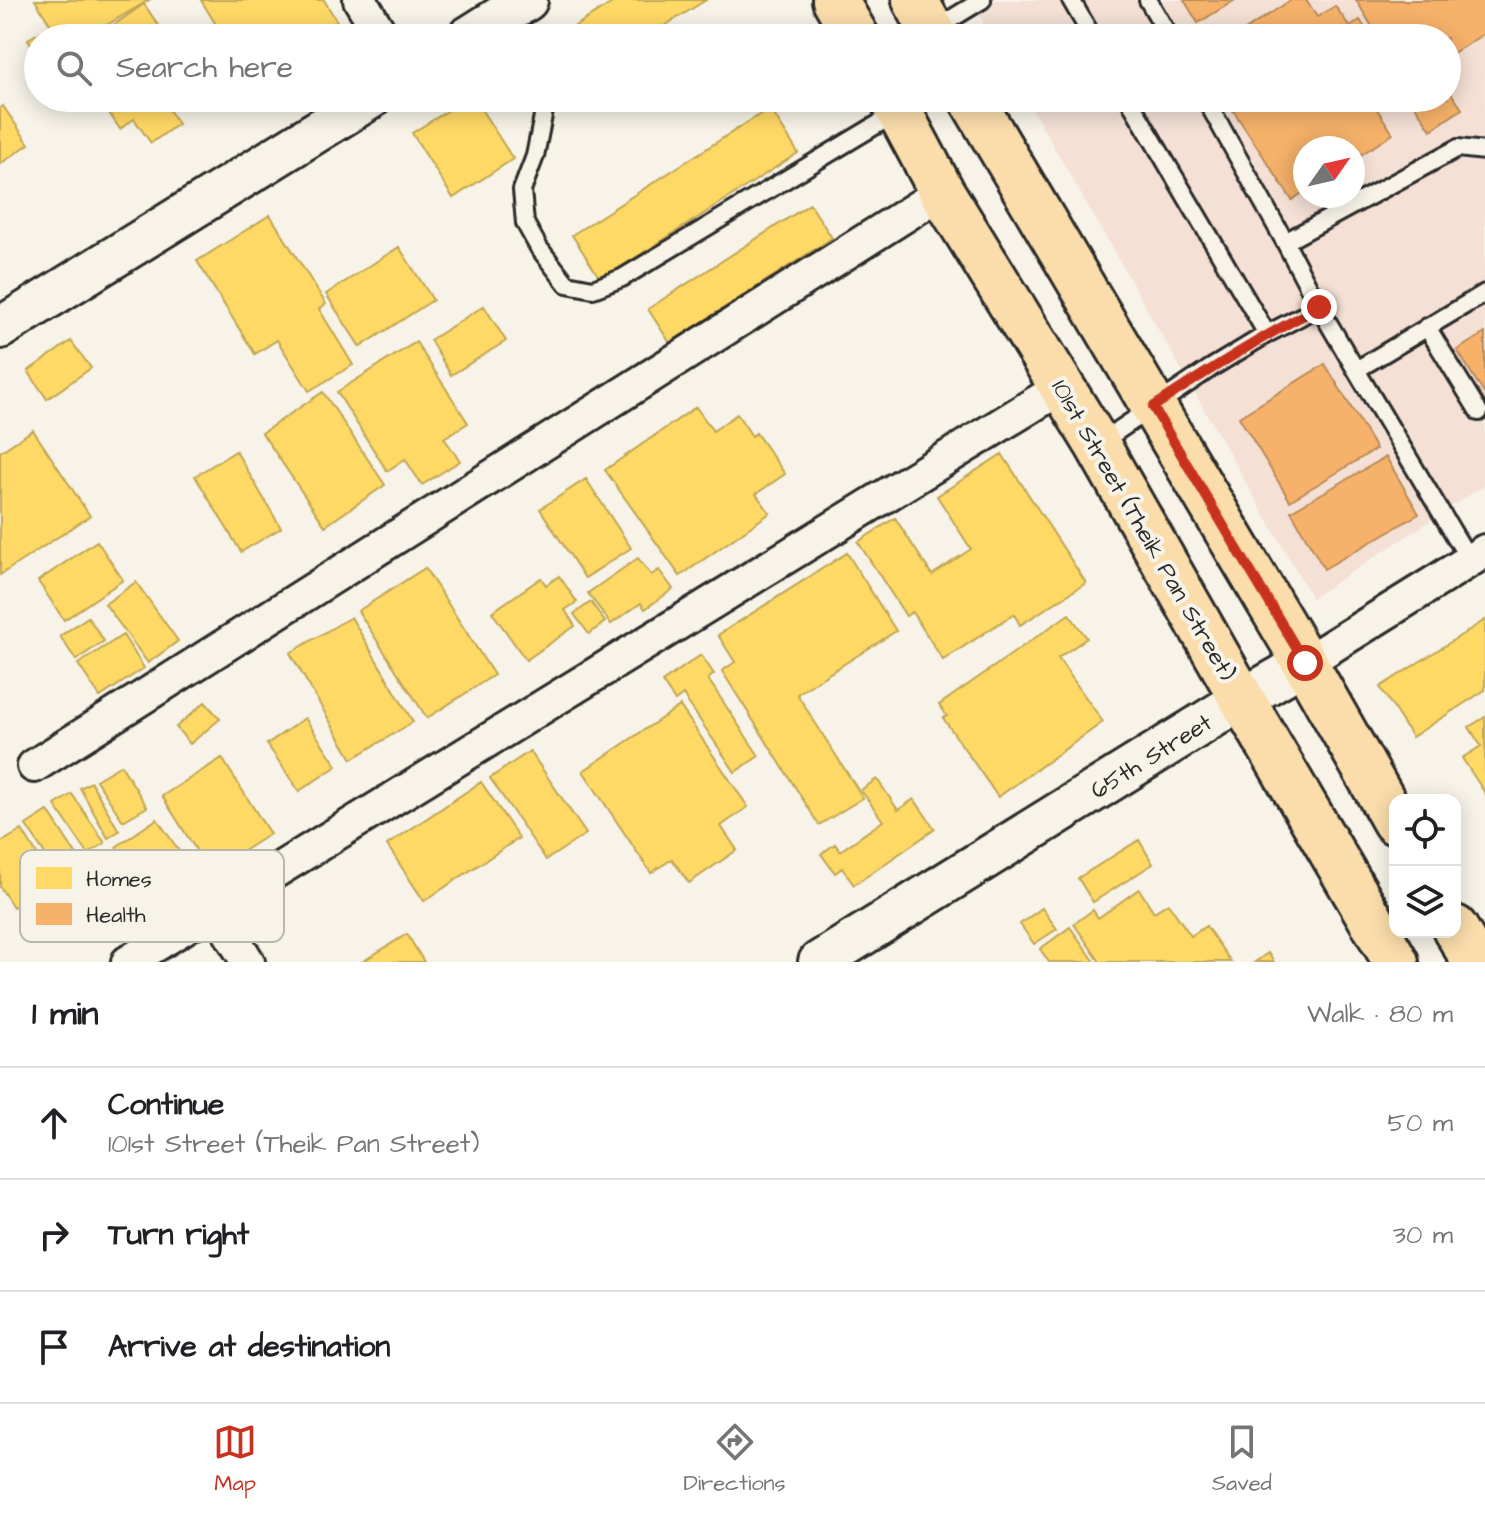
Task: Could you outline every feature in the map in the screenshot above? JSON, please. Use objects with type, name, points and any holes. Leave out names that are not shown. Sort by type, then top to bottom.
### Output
[{"type":"main road","points":[[835,0],[849,24]]},
{"type":"main road","name":"101st Street (Theik Pan Street)","points":[[900,112],[942,192],[1097,444],[1396,962]]},
{"type":"main road","points":[[979,112],[1305,663],[1389,811]]},
{"type":"main road","points":[[1461,938],[1475,962]]},
{"type":"street","points":[[360,0],[375,24]]},
{"type":"street","points":[[489,24],[527,0]]},
{"type":"street","points":[[0,328],[348,112]]},
{"type":"street","points":[[34,766],[942,192]]},
{"type":"street","points":[[284,866],[1062,387]]},
{"type":"street","name":"65th Street","points":[[819,962],[1478,556]]},
{"type":"street","points":[[128,962],[161,942]]},
{"type":"street","points":[[236,942],[248,962]]},
{"type":"lane","points":[[932,24],[982,0]]},
{"type":"lane","points":[[1071,0],[1085,24]]},
{"type":"lane","points":[[1148,0],[1162,24]]},
{"type":"lane","points":[[544,112],[535,156],[522,190],[525,223],[539,248],[567,284],[593,289],[622,278],[885,112]]},
{"type":"lane","points":[[1136,112],[1267,334]]},
{"type":"lane","points":[[1213,112],[1356,370],[1478,556]]},
{"type":"lane","points":[[1285,242],[1458,148],[1485,151]]},
{"type":"lane","points":[[1356,370],[1485,293]]},
{"type":"lane","points":[[1097,444],[1211,368],[1319,307]]},
{"type":"lane","points":[[1427,327],[1479,412]]},
{"type":"shaded area","points":[[971,0],[1485,0],[1485,485],[1312,598],[1034,112],[1461,112],[1461,24],[984,24]]},
{"type":"building: Homes","points":[[35,0],[149,0],[109,24],[50,24]]},
{"type":"building: Homes","points":[[201,0],[324,0],[339,24],[216,24]]},
{"type":"building: Homes","points":[[617,0],[706,0],[667,24],[578,24]]},
{"type":"building: Homes","points":[[144,4],[158,24],[115,24]]},
{"type":"building: Homes","points":[[3,106],[29,144],[0,164],[0,108]]},
{"type":"building: Homes","points":[[108,112],[171,112],[178,124],[151,143],[134,119],[120,129]]},
{"type":"building: Homes","points":[[446,112],[483,112],[513,159],[453,198],[412,133]]},
{"type":"building: Homes","points":[[764,112],[772,112],[798,153],[601,280],[572,235]]},
{"type":"building: Homes","points":[[810,204],[832,238],[670,343],[648,309]]},
{"type":"building: Homes","points":[[270,215],[326,304],[319,309],[353,365],[309,391],[277,340],[255,354],[197,261]]},
{"type":"building: Homes","points":[[399,247],[433,300],[360,347],[326,294]]},
{"type":"building: Homes","points":[[484,306],[506,341],[451,375],[430,340]]},
{"type":"building: Homes","points":[[71,341],[91,368],[47,399],[28,371]]},
{"type":"building: Homes","points":[[416,342],[468,423],[444,438],[460,461],[422,485],[405,459],[387,471],[337,392]]},
{"type":"building: Homes","points":[[323,392],[385,485],[325,526],[262,433]]},
{"type":"building: Homes","points":[[696,407],[713,431],[737,414],[752,436],[756,433],[785,474],[756,494],[770,513],[680,576],[605,470]]},
{"type":"building: Homes","points":[[33,430],[90,516],[0,575],[0,452]]},
{"type":"building: Homes","points":[[236,451],[281,528],[241,552],[195,476]]},
{"type":"building: Homes","points":[[1002,454],[1086,583],[1020,625],[1014,614],[943,660],[912,612],[906,616],[858,542],[895,518],[932,575],[971,549],[937,496]]},
{"type":"building: Homes","points":[[586,479],[631,548],[585,578],[540,509]]},
{"type":"building: Homes","points":[[97,541],[123,580],[64,620],[38,581]]},
{"type":"building: Homes","points":[[847,553],[896,631],[797,694],[863,798],[819,825],[722,671],[735,662],[718,635]]},
{"type":"building: Homes","points":[[638,558],[651,575],[659,570],[673,589],[645,609],[641,603],[611,624],[588,593]]},
{"type":"building: Homes","points":[[425,568],[494,675],[427,718],[358,611]]},
{"type":"building: Homes","points":[[559,576],[577,602],[565,610],[575,626],[526,660],[492,612],[541,578],[546,585]]},
{"type":"building: Homes","points":[[136,582],[178,641],[148,663],[105,604]]},
{"type":"building: Homes","points":[[591,602],[605,622],[589,634],[574,614]]},
{"type":"building: Homes","points":[[1069,614],[1087,638],[1058,658],[1103,722],[998,797],[943,718],[947,716],[939,705]]},
{"type":"building: Homes","points":[[88,617],[104,641],[76,660],[60,636]]},
{"type":"building: Homes","points":[[351,617],[413,722],[352,759],[290,653]]},
{"type":"building: Homes","points":[[1485,620],[1485,690],[1412,737],[1380,687]]},
{"type":"building: Homes","points":[[123,635],[144,668],[100,697],[78,664]]},
{"type":"building: Homes","points":[[701,655],[714,674],[708,679],[759,756],[735,772],[683,695],[675,701],[662,682]]},
{"type":"building: Homes","points":[[205,702],[220,719],[190,744],[176,727]]},
{"type":"building: Homes","points":[[680,706],[748,807],[721,826],[737,850],[689,883],[672,859],[651,873],[583,771]]},
{"type":"building: Homes","points":[[1485,717],[1485,793],[1462,758],[1481,746],[1469,727]]},
{"type":"building: Homes","points":[[305,718],[337,766],[299,791],[267,744]]},
{"type":"building: Homes","points":[[530,751],[586,834],[546,860],[490,778]]},
{"type":"building: Homes","points":[[222,758],[270,834],[245,850],[196,850],[162,796]]},
{"type":"building: Homes","points":[[121,765],[147,807],[123,821],[96,780]]},
{"type":"building: Homes","points":[[877,779],[898,810],[914,799],[935,829],[854,885],[842,868],[835,873],[821,854],[835,844],[840,851],[883,821],[861,790]]},
{"type":"building: Homes","points":[[91,782],[119,831],[108,838],[80,788]]},
{"type":"building: Homes","points":[[481,782],[519,838],[424,901],[387,845]]},
{"type":"building: Homes","points":[[72,794],[105,843],[94,850],[85,850],[55,805]]},
{"type":"building: Homes","points":[[48,811],[73,850],[43,850],[26,825]]},
{"type":"building: Homes","points":[[157,819],[178,850],[118,850],[116,847]]},
{"type":"building: Homes","points":[[22,830],[34,850],[20,850],[20,903],[13,907],[0,887],[0,843]]},
{"type":"building: Homes","points":[[1139,840],[1153,864],[1093,902],[1078,878]]},
{"type":"building: Homes","points":[[1139,889],[1154,912],[1168,903],[1191,936],[1206,926],[1231,962],[1100,962],[1074,924],[1093,910],[1098,918]]},
{"type":"building: Homes","points":[[1042,908],[1057,929],[1034,944],[1020,924]]},
{"type":"building: Homes","points":[[1070,927],[1095,962],[1049,962],[1040,949]]},
{"type":"building: Homes","points":[[407,934],[424,962],[362,962]]},
{"type":"building: Homes","points":[[1268,953],[1274,962],[1255,962]]},
{"type":"building: Health","points":[[1184,0],[1235,0],[1198,23]]},
{"type":"building: Health","points":[[1291,0],[1306,0],[1317,17],[1335,6],[1348,24],[1254,24]]},
{"type":"building: Health","points":[[1356,0],[1485,0],[1485,33],[1461,48],[1461,24],[1371,24]]},
{"type":"building: Health","points":[[1234,112],[1379,112],[1393,134],[1365,152],[1365,136],[1293,136],[1293,199]]},
{"type":"building: Health","points":[[1419,112],[1458,112],[1431,130]]},
{"type":"building: Health","points":[[1485,333],[1485,395],[1457,350]]},
{"type":"building: Health","points":[[1325,364],[1376,449],[1290,501],[1239,417]]},
{"type":"building: Health","points":[[1386,457],[1419,514],[1324,569],[1291,511]]},
{"type":"route","points":[[1305,663],[1153,407],[1267,334],[1319,307]]}]
